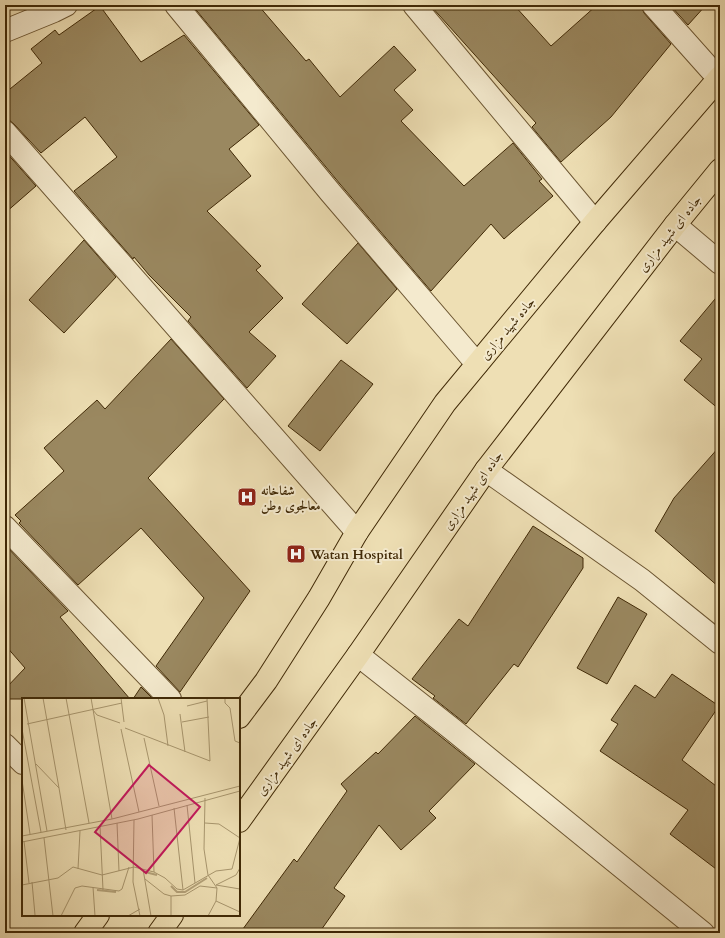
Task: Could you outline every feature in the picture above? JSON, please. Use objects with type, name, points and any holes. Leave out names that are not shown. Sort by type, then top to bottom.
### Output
[{"type":"main road","name":"جاده شهید مزاری","points":[[240,717],[266,681],[319,598],[358,532],[445,404],[596,222],[719,78]]},
{"type":"main road","name":"جاده ای شهید مزاری","points":[[240,820],[358,655],[486,470],[720,170]]},
{"type":"main road","points":[[84,933],[97,916]]},
{"type":"main road","points":[[159,933],[171,916]]},
{"type":"street","points":[[176,5],[330,192],[478,364]]},
{"type":"street","points":[[414,5],[596,222]]},
{"type":"street","points":[[653,5],[719,78]]},
{"type":"street","points":[[5,31],[56,7]]},
{"type":"street","points":[[5,132],[358,532]]},
{"type":"street","points":[[676,225],[720,263]]},
{"type":"street","points":[[486,470],[642,580],[720,643]]},
{"type":"street","points":[[5,527],[169,698]]},
{"type":"street","points":[[358,655],[458,734],[703,933]]},
{"type":"street","points":[[5,745],[22,762]]},
{"type":"building","points":[[192,5],[258,5],[306,61],[309,59],[340,97],[394,46],[416,70],[394,90],[413,110],[401,121],[464,186],[513,143],[542,179],[539,181],[553,196],[504,239],[491,224],[431,291],[340,184]]},
{"type":"building","points":[[430,5],[514,5],[551,46],[597,5],[641,5],[644,13],[671,44],[611,117],[561,162],[532,127],[536,123]]},
{"type":"building","points":[[670,5],[706,5],[688,25]]},
{"type":"building","points":[[100,6],[141,62],[184,35],[259,125],[229,149],[251,176],[207,211],[261,266],[256,270],[283,298],[249,332],[276,356],[247,388],[188,321],[191,317],[149,275],[134,257],[133,259],[74,191],[117,157],[85,117],[41,153],[14,124],[9,120],[5,120],[5,93],[42,63],[31,49],[55,30],[59,35]]},
{"type":"building","points":[[5,151],[36,186],[5,213]]},
{"type":"building","points":[[84,240],[116,277],[64,333],[29,300]]},
{"type":"building","points":[[358,243],[397,289],[347,344],[302,304]]},
{"type":"building","points":[[720,293],[720,410],[684,380],[702,359],[680,341]]},
{"type":"building","points":[[171,339],[224,399],[148,478],[250,591],[180,692],[156,666],[204,598],[141,528],[78,585],[19,523],[21,521],[15,515],[64,471],[44,448],[97,400],[105,409]]},
{"type":"building","points":[[341,360],[373,384],[320,451],[288,426]]},
{"type":"building","points":[[720,446],[720,588],[655,531],[674,498]]},
{"type":"building","points":[[533,526],[583,558],[583,568],[518,667],[514,664],[466,724],[433,698],[435,696],[412,679],[459,619],[468,626]]},
{"type":"building","points":[[5,545],[68,611],[60,617],[129,698],[5,699],[5,689],[25,668],[5,645]]},
{"type":"building","points":[[618,597],[647,614],[607,684],[577,668]]},
{"type":"building","points":[[672,674],[719,706],[682,760],[720,789],[720,872],[670,834],[688,810],[600,751],[618,724],[611,720],[635,685],[655,698]]},
{"type":"building","points":[[141,687],[152,698],[134,698]]},
{"type":"building","points":[[415,716],[475,764],[429,811],[436,818],[401,850],[379,825],[334,888],[345,896],[319,933],[240,933],[294,859],[297,862],[347,791],[341,784],[376,752],[378,754]]},
{"type":"place","name":"شفاخانه معالجوی وطن","points":[[247,497]]},
{"type":"place","name":"Watan Hospital","points":[[296,554]]}]
